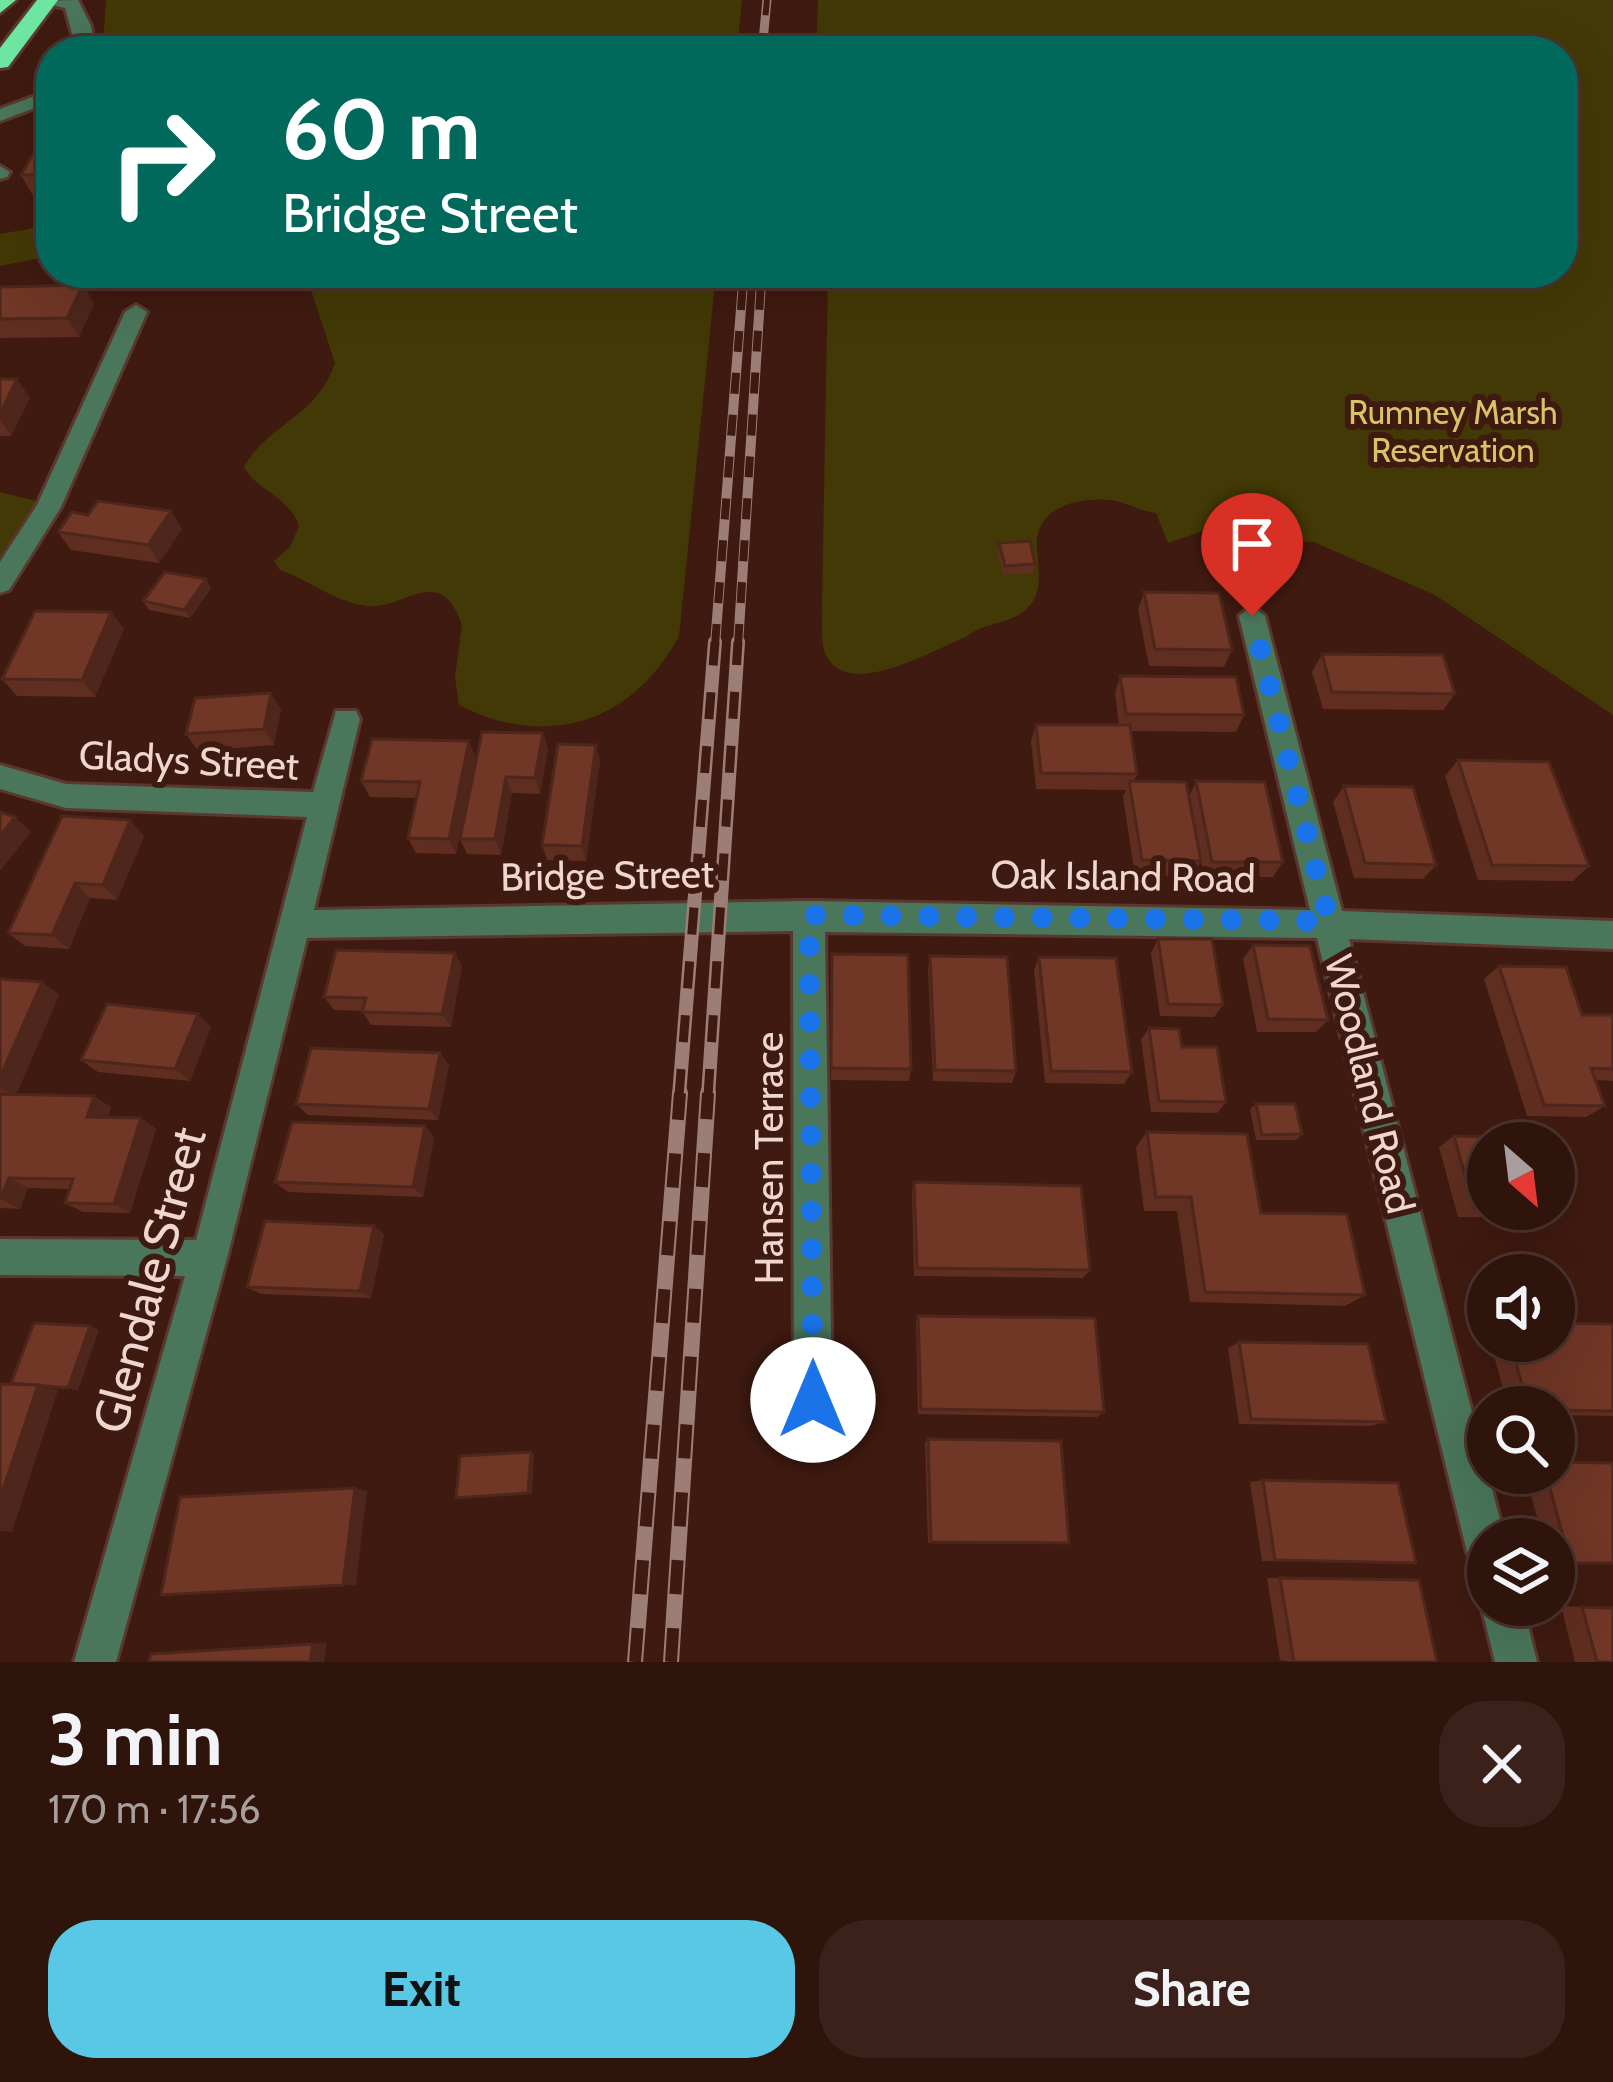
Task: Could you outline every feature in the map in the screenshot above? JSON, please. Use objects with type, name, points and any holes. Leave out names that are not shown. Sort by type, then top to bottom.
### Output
[{"type":"highway","points":[[0,7],[6,0]]},
{"type":"highway","points":[[0,62],[48,1]]},
{"type":"street","points":[[48,1],[72,4],[84,36]]},
{"type":"street","points":[[0,115],[36,102]]},
{"type":"street","points":[[0,584],[49,506],[136,312]]},
{"type":"street","name":"Woodland Road","points":[[1252,616],[1479,1518]]},
{"type":"street","points":[[326,806],[346,719]]},
{"type":"street","name":"Gladys Street","points":[[0,777],[66,796],[326,806],[297,924]]},
{"type":"street","name":"Hansen Terrace","points":[[809,915],[813,1400]]},
{"type":"street","name":"Oak Island Road","points":[[920,915],[1329,921],[1613,934]]},
{"type":"street","name":"Bridge Street","points":[[297,924],[920,915]]},
{"type":"street","name":"Glendale Street","points":[[94,1662],[209,1258],[297,924]]},
{"type":"street","points":[[0,1257],[209,1258]]},
{"type":"street","points":[[1507,1626],[1516,1662]]},
{"type":"green space","points":[[106,0],[742,0],[738,36],[103,36]]},
{"type":"green space","name":"Rumney Marsh Reservation","points":[[818,0],[1613,0],[1613,715],[1435,595],[1314,542],[1281,540],[1264,532],[1250,515],[1168,543],[1156,513],[1111,500],[1085,500],[1050,514],[1038,535],[1037,591],[1017,616],[870,673],[836,667],[825,653],[822,635],[828,288],[1578,288],[1578,36],[817,36]]},
{"type":"green space","points":[[36,228],[36,259],[0,266],[0,234]]},
{"type":"green space","points":[[309,288],[714,288],[679,636],[637,690],[612,708],[555,726],[492,719],[459,705],[455,677],[462,625],[443,596],[420,593],[367,606],[280,570],[274,561],[290,547],[299,526],[288,508],[244,467],[266,440],[317,396],[335,363]]},
{"type":"green space","points":[[0,492],[48,504],[0,583]]},
{"type":"building","points":[[36,149],[36,175],[21,175]]},
{"type":"building","points":[[0,287],[82,288],[67,318],[0,319]]},
{"type":"building","points":[[0,379],[17,379],[0,414]]},
{"type":"building","points":[[98,501],[171,511],[148,545],[58,532],[72,512],[88,515]]},
{"type":"building","points":[[1030,541],[1035,564],[1005,566],[999,543]]},
{"type":"building","points":[[165,572],[206,579],[184,610],[143,601]]},
{"type":"building","points":[[1144,592],[1219,593],[1232,650],[1155,649]]},
{"type":"building","points":[[35,611],[111,612],[82,680],[2,679]]},
{"type":"building","points":[[1322,654],[1443,655],[1455,694],[1332,692]]},
{"type":"building","points":[[1120,676],[1236,677],[1244,715],[1126,714]]},
{"type":"building","points":[[271,693],[264,729],[186,734],[195,698]]},
{"type":"building","points":[[1036,725],[1130,725],[1137,774],[1041,773]]},
{"type":"building","points":[[482,732],[543,733],[535,778],[506,777],[495,839],[460,839]]},
{"type":"building","points":[[372,739],[469,741],[449,839],[408,838],[420,782],[361,781]]},
{"type":"building","points":[[558,744],[596,745],[582,846],[542,845]]},
{"type":"building","points":[[1458,760],[1549,762],[1589,866],[1492,865]]},
{"type":"building","points":[[1129,781],[1186,782],[1201,861],[1142,860]]},
{"type":"building","points":[[1196,781],[1265,782],[1283,862],[1212,862]]},
{"type":"building","points":[[1344,786],[1413,787],[1436,865],[1365,863]]},
{"type":"building","points":[[0,812],[15,817],[0,836]]},
{"type":"building","points":[[62,816],[130,820],[103,885],[75,883],[52,935],[8,933]]},
{"type":"building","points":[[1158,939],[1212,939],[1223,1005],[1168,1004]]},
{"type":"building","points":[[1253,945],[1310,946],[1328,1020],[1268,1019]]},
{"type":"building","points":[[336,950],[455,953],[442,1014],[362,1012],[366,998],[324,997]]},
{"type":"building","points":[[832,954],[908,955],[911,1069],[831,1068]]},
{"type":"building","points":[[930,956],[1007,957],[1016,1071],[935,1070]]},
{"type":"building","points":[[1039,957],[1116,958],[1132,1072],[1051,1071]]},
{"type":"building","points":[[1499,966],[1566,967],[1582,1015],[1613,1015],[1613,1069],[1591,1068],[1605,1106],[1544,1105]]},
{"type":"building","points":[[0,979],[42,982],[0,1077]]},
{"type":"building","points":[[107,1004],[198,1014],[175,1069],[81,1060]]},
{"type":"building","points":[[1149,1028],[1179,1029],[1182,1047],[1217,1047],[1226,1102],[1159,1101]]},
{"type":"building","points":[[311,1048],[440,1053],[429,1109],[296,1104]]},
{"type":"building","points":[[0,1094],[94,1096],[87,1117],[141,1118],[114,1204],[65,1203],[73,1179],[9,1178],[0,1199]]},
{"type":"building","points":[[1256,1104],[1295,1104],[1302,1134],[1262,1135]]},
{"type":"building","points":[[292,1122],[425,1126],[413,1187],[275,1182]]},
{"type":"building","points":[[1147,1132],[1247,1134],[1261,1213],[1347,1214],[1365,1295],[1205,1292],[1191,1197],[1156,1197]]},
{"type":"building","points":[[1454,1136],[1467,1136],[1467,1183]]},
{"type":"building","points":[[914,1182],[1081,1186],[1090,1270],[917,1268]]},
{"type":"building","points":[[265,1221],[374,1226],[360,1291],[247,1287]]},
{"type":"building","points":[[918,1316],[1095,1318],[1104,1412],[921,1409]]},
{"type":"building","points":[[34,1323],[90,1326],[68,1388],[11,1383]]},
{"type":"building","points":[[1575,1323],[1613,1324],[1613,1411],[1575,1410],[1575,1386],[1522,1386],[1516,1362],[1575,1362]]},
{"type":"building","points":[[1239,1342],[1368,1344],[1386,1422],[1251,1419]]},
{"type":"building","points":[[0,1384],[38,1385],[0,1499]]},
{"type":"building","points":[[928,1439],[1061,1441],[1069,1543],[931,1542]]},
{"type":"building","points":[[531,1452],[528,1493],[456,1498],[460,1456]]},
{"type":"building","points":[[1575,1462],[1613,1463],[1613,1563],[1575,1563],[1575,1518],[1558,1518],[1552,1494],[1575,1494]]},
{"type":"building","points":[[1263,1480],[1398,1483],[1416,1563],[1275,1560]]},
{"type":"building","points":[[355,1488],[343,1585],[161,1595],[180,1497]]},
{"type":"building","points":[[1280,1578],[1419,1580],[1437,1662],[1294,1662]]},
{"type":"building","points":[[1582,1607],[1613,1608],[1613,1662],[1597,1662]]},
{"type":"building","points":[[313,1644],[310,1662],[149,1662],[151,1654]]},
{"type":"railway","points":[[763,36],[767,0]]},
{"type":"railway","points":[[715,645],[743,288]]},
{"type":"railway","points":[[738,645],[761,288]]},
{"type":"railway","points":[[679,1096],[715,642]]},
{"type":"railway","points":[[708,1096],[738,642]]},
{"type":"railway","points":[[635,1662],[680,1093]]},
{"type":"railway","points":[[671,1662],[708,1093]]},
{"type":"route","points":[[813,1400],[809,915],[1329,921],[1252,616]]}]
